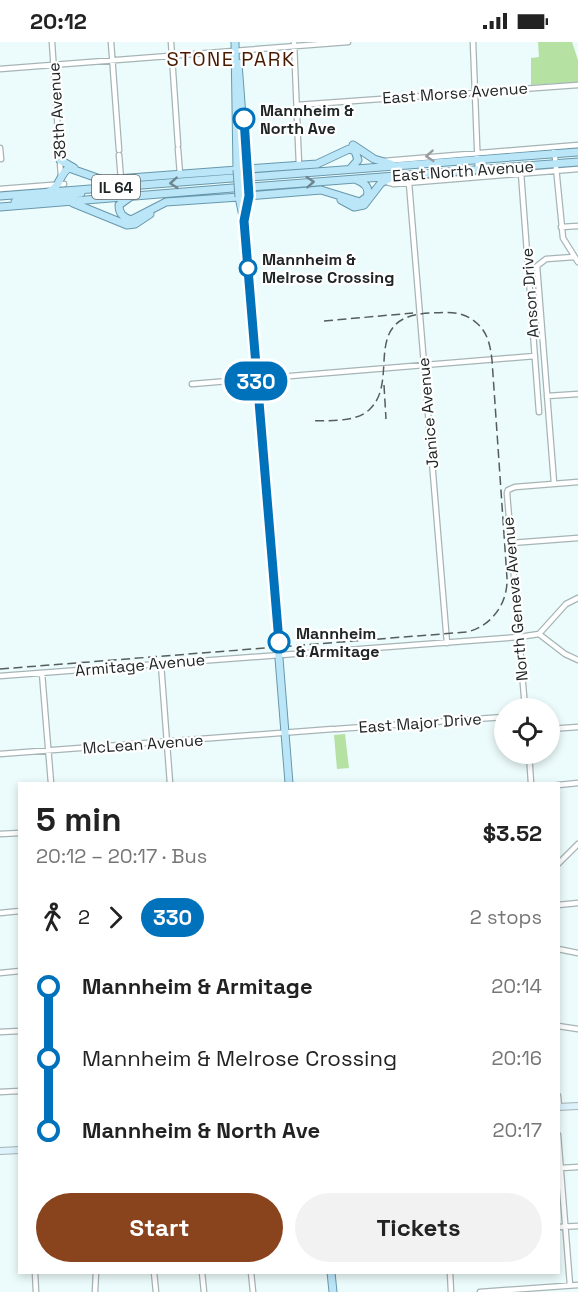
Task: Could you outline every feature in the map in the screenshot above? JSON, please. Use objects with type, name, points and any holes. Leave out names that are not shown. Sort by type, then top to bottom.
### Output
[{"type":"main road","points":[[235,42],[243,101],[249,196],[244,221]]},
{"type":"main road","points":[[236,51],[234,100],[237,170],[244,221],[289,782]]},
{"type":"main road","points":[[322,162],[349,145],[382,162],[399,165]]},
{"type":"main road","points":[[246,169],[322,162],[345,149],[352,149],[358,160],[348,169]]},
{"type":"main road","name":"East North Avenue","points":[[251,177],[555,150],[578,152]]},
{"type":"main road","points":[[60,160],[98,179],[237,170]]},
{"type":"main road","name":"East North Avenue","points":[[375,178],[556,167],[578,162]]},
{"type":"main road","points":[[48,192],[61,183],[66,170],[76,169]]},
{"type":"main road","points":[[313,191],[359,207],[368,203],[384,181],[395,176]]},
{"type":"main road","name":"IL 64","points":[[0,196],[232,178]]},
{"type":"main road","points":[[251,187],[375,178]]},
{"type":"main road","points":[[249,196],[329,191],[360,202],[367,197],[368,191],[366,185],[354,179]]},
{"type":"main road","points":[[61,183],[76,190]]},
{"type":"main road","points":[[4,206],[24,200],[70,196],[98,188]]},
{"type":"main road","name":"IL 64","points":[[4,206],[233,188]]},
{"type":"main road","points":[[130,197],[119,205],[119,211],[131,220],[166,202],[239,197]]},
{"type":"main road","points":[[68,201],[127,225],[135,224],[166,202]]},
{"type":"main road","points":[[331,1274],[333,1292]]},
{"type":"street","name":"38th Avenue","points":[[52,42],[61,183]]},
{"type":"street","points":[[111,42],[121,179]]},
{"type":"street","points":[[171,42],[180,174]]},
{"type":"street","points":[[0,69],[236,51],[294,44],[348,42]]},
{"type":"street","points":[[473,42],[479,173]]},
{"type":"street","points":[[294,44],[299,165]]},
{"type":"street","name":"East Morse Avenue","points":[[297,105],[578,84]]},
{"type":"street","name":"East North Avenue","points":[[555,150],[578,145]]},
{"type":"street","points":[[0,148],[1,159]]},
{"type":"street","points":[[555,150],[563,238],[576,259]]},
{"type":"street","name":"East North Avenue","points":[[382,162],[478,156]]},
{"type":"street","points":[[374,167],[382,162]]},
{"type":"street","name":"East North Avenue","points":[[375,178],[388,184],[479,173],[521,173],[556,167],[578,169]]},
{"type":"street","name":"Anson Drive","points":[[521,173],[539,412]]},
{"type":"street","points":[[0,189],[61,183]]},
{"type":"street","name":"Janice Avenue","points":[[409,183],[447,643]]},
{"type":"street","points":[[561,227],[578,226]]},
{"type":"street","points":[[576,259],[546,259],[538,263],[554,483],[578,482]]},
{"type":"street","points":[[192,384],[535,356]]},
{"type":"street","points":[[547,396],[578,394]]},
{"type":"street","name":"North Geneva Avenue","points":[[524,698],[508,489],[554,483]]},
{"type":"street","points":[[511,543],[578,538]]},
{"type":"street","points":[[578,598],[566,604],[539,634],[565,654],[578,660]]},
{"type":"street","name":"Armitage Avenue","points":[[0,676],[447,643],[539,634]]},
{"type":"street","points":[[161,664],[170,782]]},
{"type":"street","points":[[42,673],[51,782]]},
{"type":"street","name":"East Major Drive","points":[[285,732],[494,718]]},
{"type":"street","points":[[560,728],[578,727]]},
{"type":"street","name":"McLean Avenue","points":[[0,754],[285,732]]},
{"type":"street","points":[[530,764],[531,782]]},
{"type":"street","points":[[560,785],[578,783]]},
{"type":"street","points":[[0,834],[18,833]]},
{"type":"street","points":[[560,862],[578,844]]},
{"type":"street","points":[[560,905],[578,903]]},
{"type":"street","points":[[0,913],[18,911]]},
{"type":"street","points":[[560,949],[578,953]]},
{"type":"street","points":[[0,973],[18,971]]},
{"type":"street","points":[[560,1026],[578,1029]]},
{"type":"street","points":[[0,1032],[18,1031]]},
{"type":"street","points":[[0,1092],[18,1091]]},
{"type":"street","points":[[560,1107],[578,1106]]},
{"type":"street","points":[[0,1151],[18,1150]]},
{"type":"street","points":[[570,1285],[560,1168],[578,1167]]},
{"type":"street","points":[[560,1227],[578,1226]]},
{"type":"street","points":[[35,1274],[36,1292]]},
{"type":"street","points":[[95,1292],[96,1274]]},
{"type":"street","points":[[154,1274],[156,1292]]},
{"type":"street","points":[[202,1274],[204,1292]]},
{"type":"street","points":[[251,1274],[253,1292]]},
{"type":"street","points":[[450,1274],[451,1292]]},
{"type":"street","points":[[480,1292],[578,1285]]},
{"type":"green space","points":[[538,42],[572,42],[578,60],[578,82],[531,85],[531,58],[539,57]]},
{"type":"green space","points":[[345,734],[349,768],[337,769],[334,735]]},
{"type":"railway","points":[[0,669],[467,632],[484,625],[491,619],[505,596],[507,578],[492,360],[489,343],[482,328],[468,317],[448,312],[409,316],[395,325],[388,336],[379,396],[370,409],[350,419],[312,421]]},
{"type":"railway","points":[[324,321],[413,313]]},
{"type":"railway","points":[[384,385],[386,419]]},
{"type":"bus line","name":"330","points":[[244,119],[249,196],[244,221],[279,642]]},
{"type":"place","name":"Mannheim & North Ave","points":[[244,119]]},
{"type":"place","name":"Mannheim & Melrose Crossing","points":[[248,268]]},
{"type":"place","name":"Mannheim & Armitage","points":[[279,642]]},
{"type":"district","name":"STONE PARK","points":[[231,59]]}]
